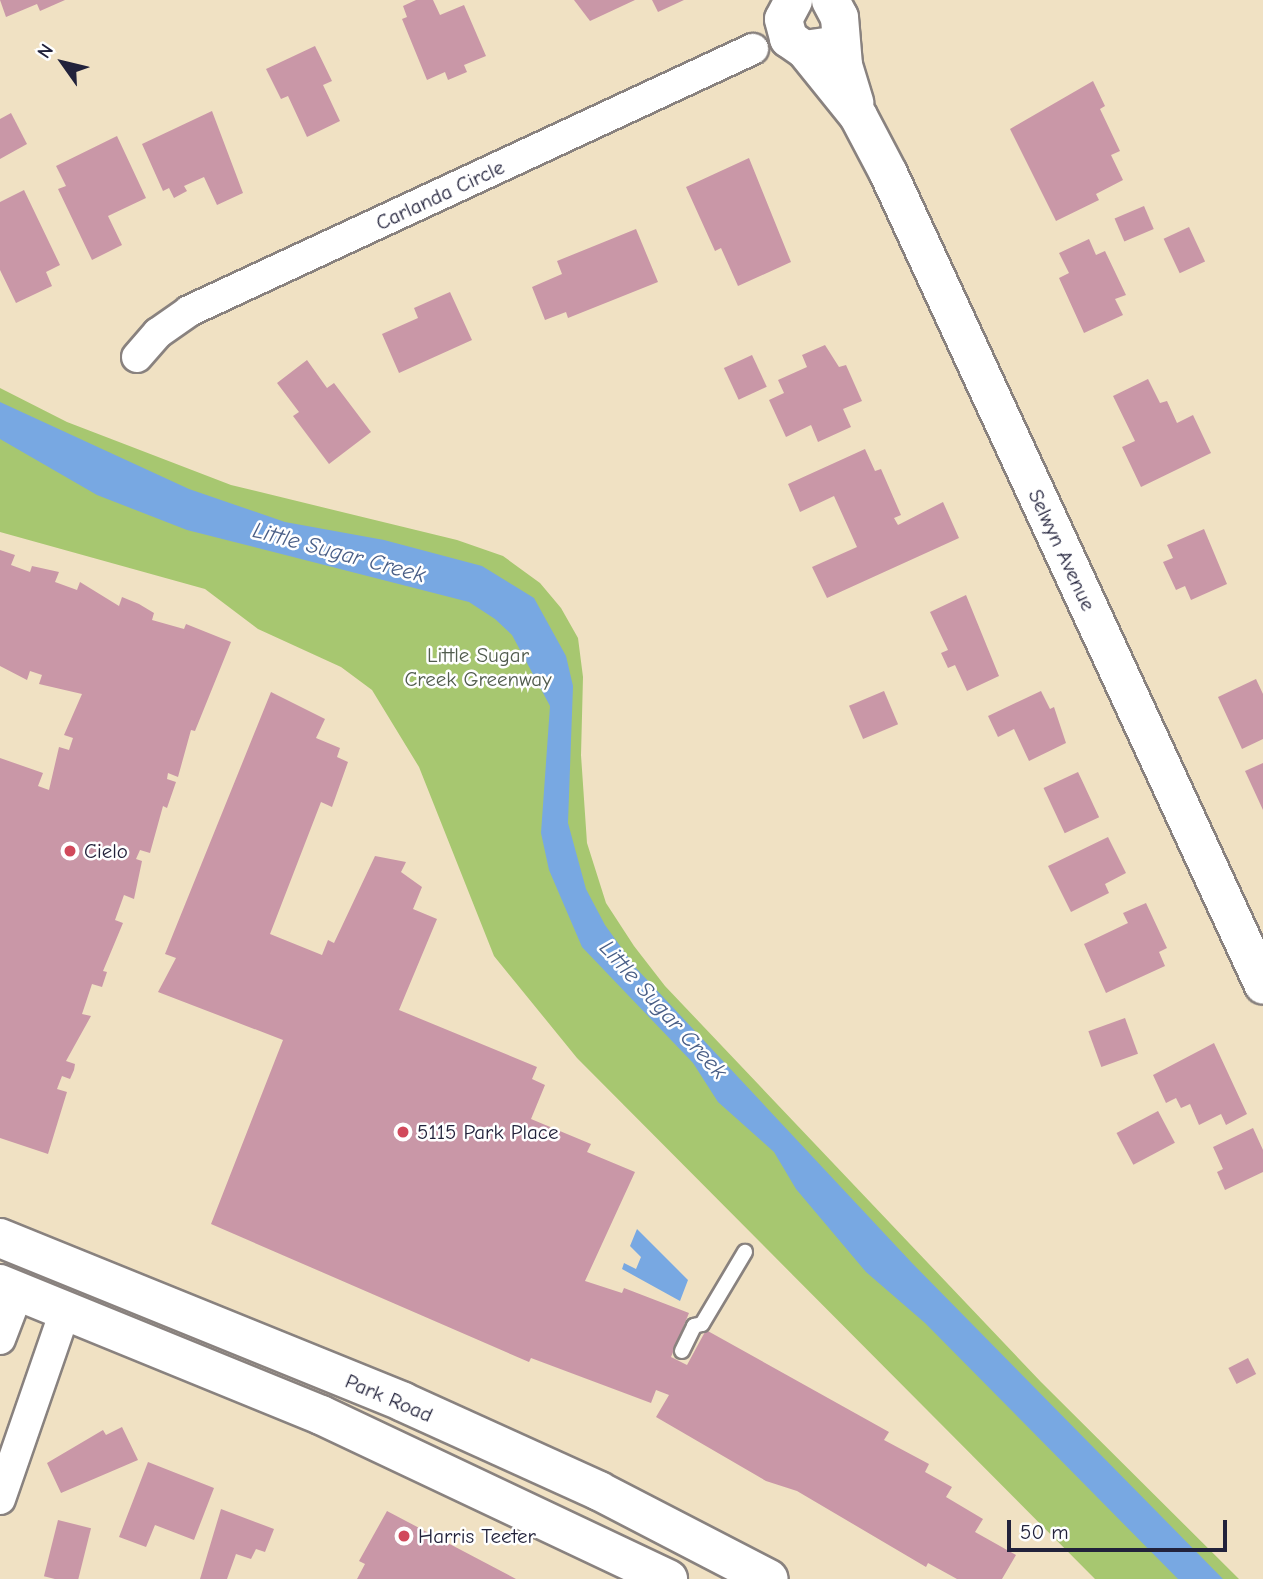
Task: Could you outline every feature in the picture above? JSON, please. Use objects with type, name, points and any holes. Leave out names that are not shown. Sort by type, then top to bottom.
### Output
[{"type":"main road","name":"Park Road","points":[[0,1238],[403,1402],[599,1491],[769,1579]]},
{"type":"main road","name":"Park Road","points":[[9,1288],[321,1415],[668,1579]]},
{"type":"street","name":"Selwyn Avenue","points":[[791,21],[830,43],[832,7]]},
{"type":"street","name":"Selwyn Avenue","points":[[832,7],[843,65],[858,116]]},
{"type":"street","name":"Selwyn Avenue","points":[[791,21],[858,116],[911,221],[1263,985]]},
{"type":"street","name":"Carlanda Circle","points":[[137,357],[158,333],[189,311],[753,49],[791,21]]},
{"type":"street","points":[[0,1339],[9,1288]]},
{"type":"street","points":[[0,1499],[65,1311]]},
{"type":"lane","points":[[682,1351],[694,1326],[702,1324],[745,1252]]},
{"type":"lane","points":[[9,1288],[36,1253]]},
{"type":"lane","points":[[65,1311],[80,1270]]},
{"type":"green space","name":"Little Sugar Creek Greenway","points":[[0,388],[67,422],[231,485],[457,540],[503,556],[540,583],[561,608],[578,638],[583,677],[581,755],[587,843],[606,903],[634,946],[665,986],[1041,1382],[1239,1579],[1095,1579],[577,1058],[494,956],[419,767],[372,690],[341,667],[258,629],[205,589],[0,532]]},
{"type":"water","name":"Little Sugar Creek","points":[[0,402],[189,489],[285,522],[384,540],[482,566],[534,598],[566,656],[573,686],[568,823],[586,889],[605,925],[636,968],[912,1263],[1223,1579],[1178,1579],[925,1323],[866,1272],[796,1189],[774,1152],[718,1102],[693,1063],[582,947],[549,870],[541,833],[550,706],[512,635],[495,619],[469,602],[187,530],[97,495],[0,439]]},
{"type":"water","points":[[637,1229],[688,1280],[680,1301],[622,1269],[624,1263],[636,1269],[641,1257],[630,1246]]},
{"type":"building","points":[[0,0],[65,0],[40,11],[37,4],[6,17]]},
{"type":"building","points":[[416,0],[433,0],[440,15],[464,5],[486,56],[464,65],[467,72],[448,80],[445,72],[427,80],[402,19],[407,17],[403,6]]},
{"type":"building","points":[[574,0],[635,0],[590,21]]},
{"type":"building","points":[[652,0],[684,0],[658,12]]},
{"type":"building","points":[[315,46],[332,81],[323,85],[340,121],[307,137],[288,96],[281,99],[266,69]]},
{"type":"building","points":[[1093,81],[1105,106],[1100,109],[1120,151],[1111,155],[1123,180],[1096,194],[1099,200],[1056,221],[1010,129]]},
{"type":"building","points":[[212,111],[243,193],[217,205],[204,177],[184,186],[187,191],[174,198],[169,188],[163,191],[142,144]]},
{"type":"building","points":[[11,113],[27,144],[0,159],[0,119]]},
{"type":"building","points":[[117,136],[146,198],[108,216],[122,245],[92,260],[58,189],[66,186],[56,166]]},
{"type":"building","points":[[749,158],[791,262],[738,286],[721,248],[715,251],[686,187]]},
{"type":"building","points":[[24,190],[60,265],[46,272],[52,286],[16,303],[0,270],[0,202]]},
{"type":"building","points":[[1144,206],[1154,229],[1124,242],[1115,219]]},
{"type":"building","points":[[1189,227],[1205,261],[1180,273],[1164,239]]},
{"type":"building","points":[[636,229],[658,282],[568,318],[566,312],[545,320],[532,287],[562,274],[557,261]]},
{"type":"building","points":[[1089,239],[1096,255],[1105,251],[1126,295],[1115,299],[1123,315],[1084,333],[1059,278],[1069,273],[1059,253]]},
{"type":"building","points":[[450,292],[472,340],[399,373],[382,334],[418,318],[414,308]]},
{"type":"building","points":[[825,345],[839,367],[846,365],[862,401],[843,409],[851,427],[818,442],[811,425],[786,437],[769,400],[784,393],[778,380],[807,367],[802,355]]},
{"type":"building","points":[[752,355],[767,387],[739,400],[724,368]]},
{"type":"building","points":[[307,360],[327,388],[334,383],[371,432],[329,464],[293,416],[299,412],[277,383]]},
{"type":"building","points":[[1148,379],[1160,403],[1167,401],[1177,423],[1193,415],[1211,453],[1141,487],[1122,447],[1135,441],[1113,396]]},
{"type":"building","points":[[865,449],[875,471],[881,469],[901,515],[894,518],[898,525],[943,502],[959,538],[827,598],[812,567],[857,547],[834,496],[800,512],[788,484]]},
{"type":"building","points":[[1204,529],[1227,584],[1191,600],[1185,586],[1176,590],[1163,562],[1173,558],[1167,545]]},
{"type":"building","name":"Cielo","points":[[0,550],[15,555],[11,565],[30,572],[32,566],[59,572],[55,582],[77,590],[80,582],[119,606],[122,597],[139,604],[154,613],[152,620],[184,629],[186,624],[231,642],[195,731],[191,730],[178,777],[168,773],[167,779],[176,782],[167,808],[163,806],[150,853],[140,850],[136,859],[142,861],[134,899],[124,895],[115,920],[123,923],[103,971],[107,972],[102,987],[92,984],[82,1014],[91,1016],[66,1061],[75,1064],[74,1070],[70,1079],[62,1076],[57,1089],[67,1092],[48,1154],[0,1138],[0,758],[43,773],[38,786],[49,790],[59,747],[69,750],[73,738],[64,735],[82,694],[39,684],[42,675],[30,671],[27,680],[0,666]]},
{"type":"building","points":[[966,595],[999,676],[967,691],[955,665],[948,668],[941,653],[948,650],[930,612]]},
{"type":"building","points":[[1256,679],[1263,694],[1263,739],[1242,749],[1218,697]]},
{"type":"building","points":[[884,691],[898,724],[863,739],[849,706]]},
{"type":"building","points":[[1041,691],[1050,709],[1054,707],[1066,743],[1029,761],[1014,729],[998,737],[988,716]]},
{"type":"building","name":"5115 Park Place","points":[[271,692],[325,719],[316,738],[340,748],[337,757],[348,762],[332,807],[321,802],[270,934],[322,955],[328,940],[334,943],[375,856],[406,862],[401,872],[422,887],[413,909],[437,919],[399,1010],[537,1067],[532,1079],[545,1085],[531,1119],[591,1144],[587,1152],[635,1172],[585,1281],[622,1293],[624,1288],[689,1313],[671,1357],[687,1365],[706,1330],[889,1432],[884,1440],[929,1464],[925,1472],[952,1487],[946,1497],[983,1519],[975,1532],[1016,1555],[1002,1579],[957,1579],[928,1563],[926,1567],[797,1491],[766,1481],[656,1417],[669,1395],[656,1390],[651,1403],[531,1358],[529,1362],[211,1224],[283,1040],[158,992],[176,958],[165,954]]},
{"type":"building","points":[[1263,763],[1263,810],[1245,771]]},
{"type":"building","points":[[1078,772],[1099,817],[1065,833],[1044,788]]},
{"type":"building","points":[[1108,837],[1126,873],[1105,884],[1109,893],[1071,912],[1048,866]]},
{"type":"building","points":[[1146,903],[1167,948],[1159,952],[1165,966],[1106,993],[1084,944],[1128,923],[1123,913]]},
{"type":"building","points":[[1125,1018],[1138,1054],[1101,1067],[1088,1031]]},
{"type":"building","points":[[1214,1043],[1247,1114],[1226,1125],[1221,1114],[1199,1125],[1190,1104],[1181,1108],[1176,1098],[1166,1103],[1153,1075]]},
{"type":"building","points":[[1158,1111],[1175,1143],[1133,1165],[1117,1133]]},
{"type":"building","points":[[1253,1128],[1263,1150],[1263,1172],[1225,1190],[1217,1172],[1223,1169],[1213,1147]]},
{"type":"building","points":[[1248,1358],[1256,1374],[1237,1384],[1228,1368]]},
{"type":"building","points":[[122,1427],[138,1460],[61,1493],[47,1463],[103,1430],[106,1435]]},
{"type":"building","points":[[148,1462],[214,1488],[194,1540],[155,1525],[146,1547],[119,1537]]},
{"type":"building","points":[[221,1509],[274,1529],[265,1552],[256,1549],[251,1559],[236,1554],[227,1579],[200,1579]]},
{"type":"building","name":"Harris Teeter","points":[[387,1511],[516,1579],[357,1579],[365,1564],[359,1561]]},
{"type":"building","points":[[58,1520],[91,1528],[78,1579],[44,1576]]},
{"type":"place","name":"Cielo","points":[[70,851]]},
{"type":"place","name":"5115 Park Place","points":[[403,1132]]},
{"type":"place","name":"Harris Teeter","points":[[404,1536]]}]
